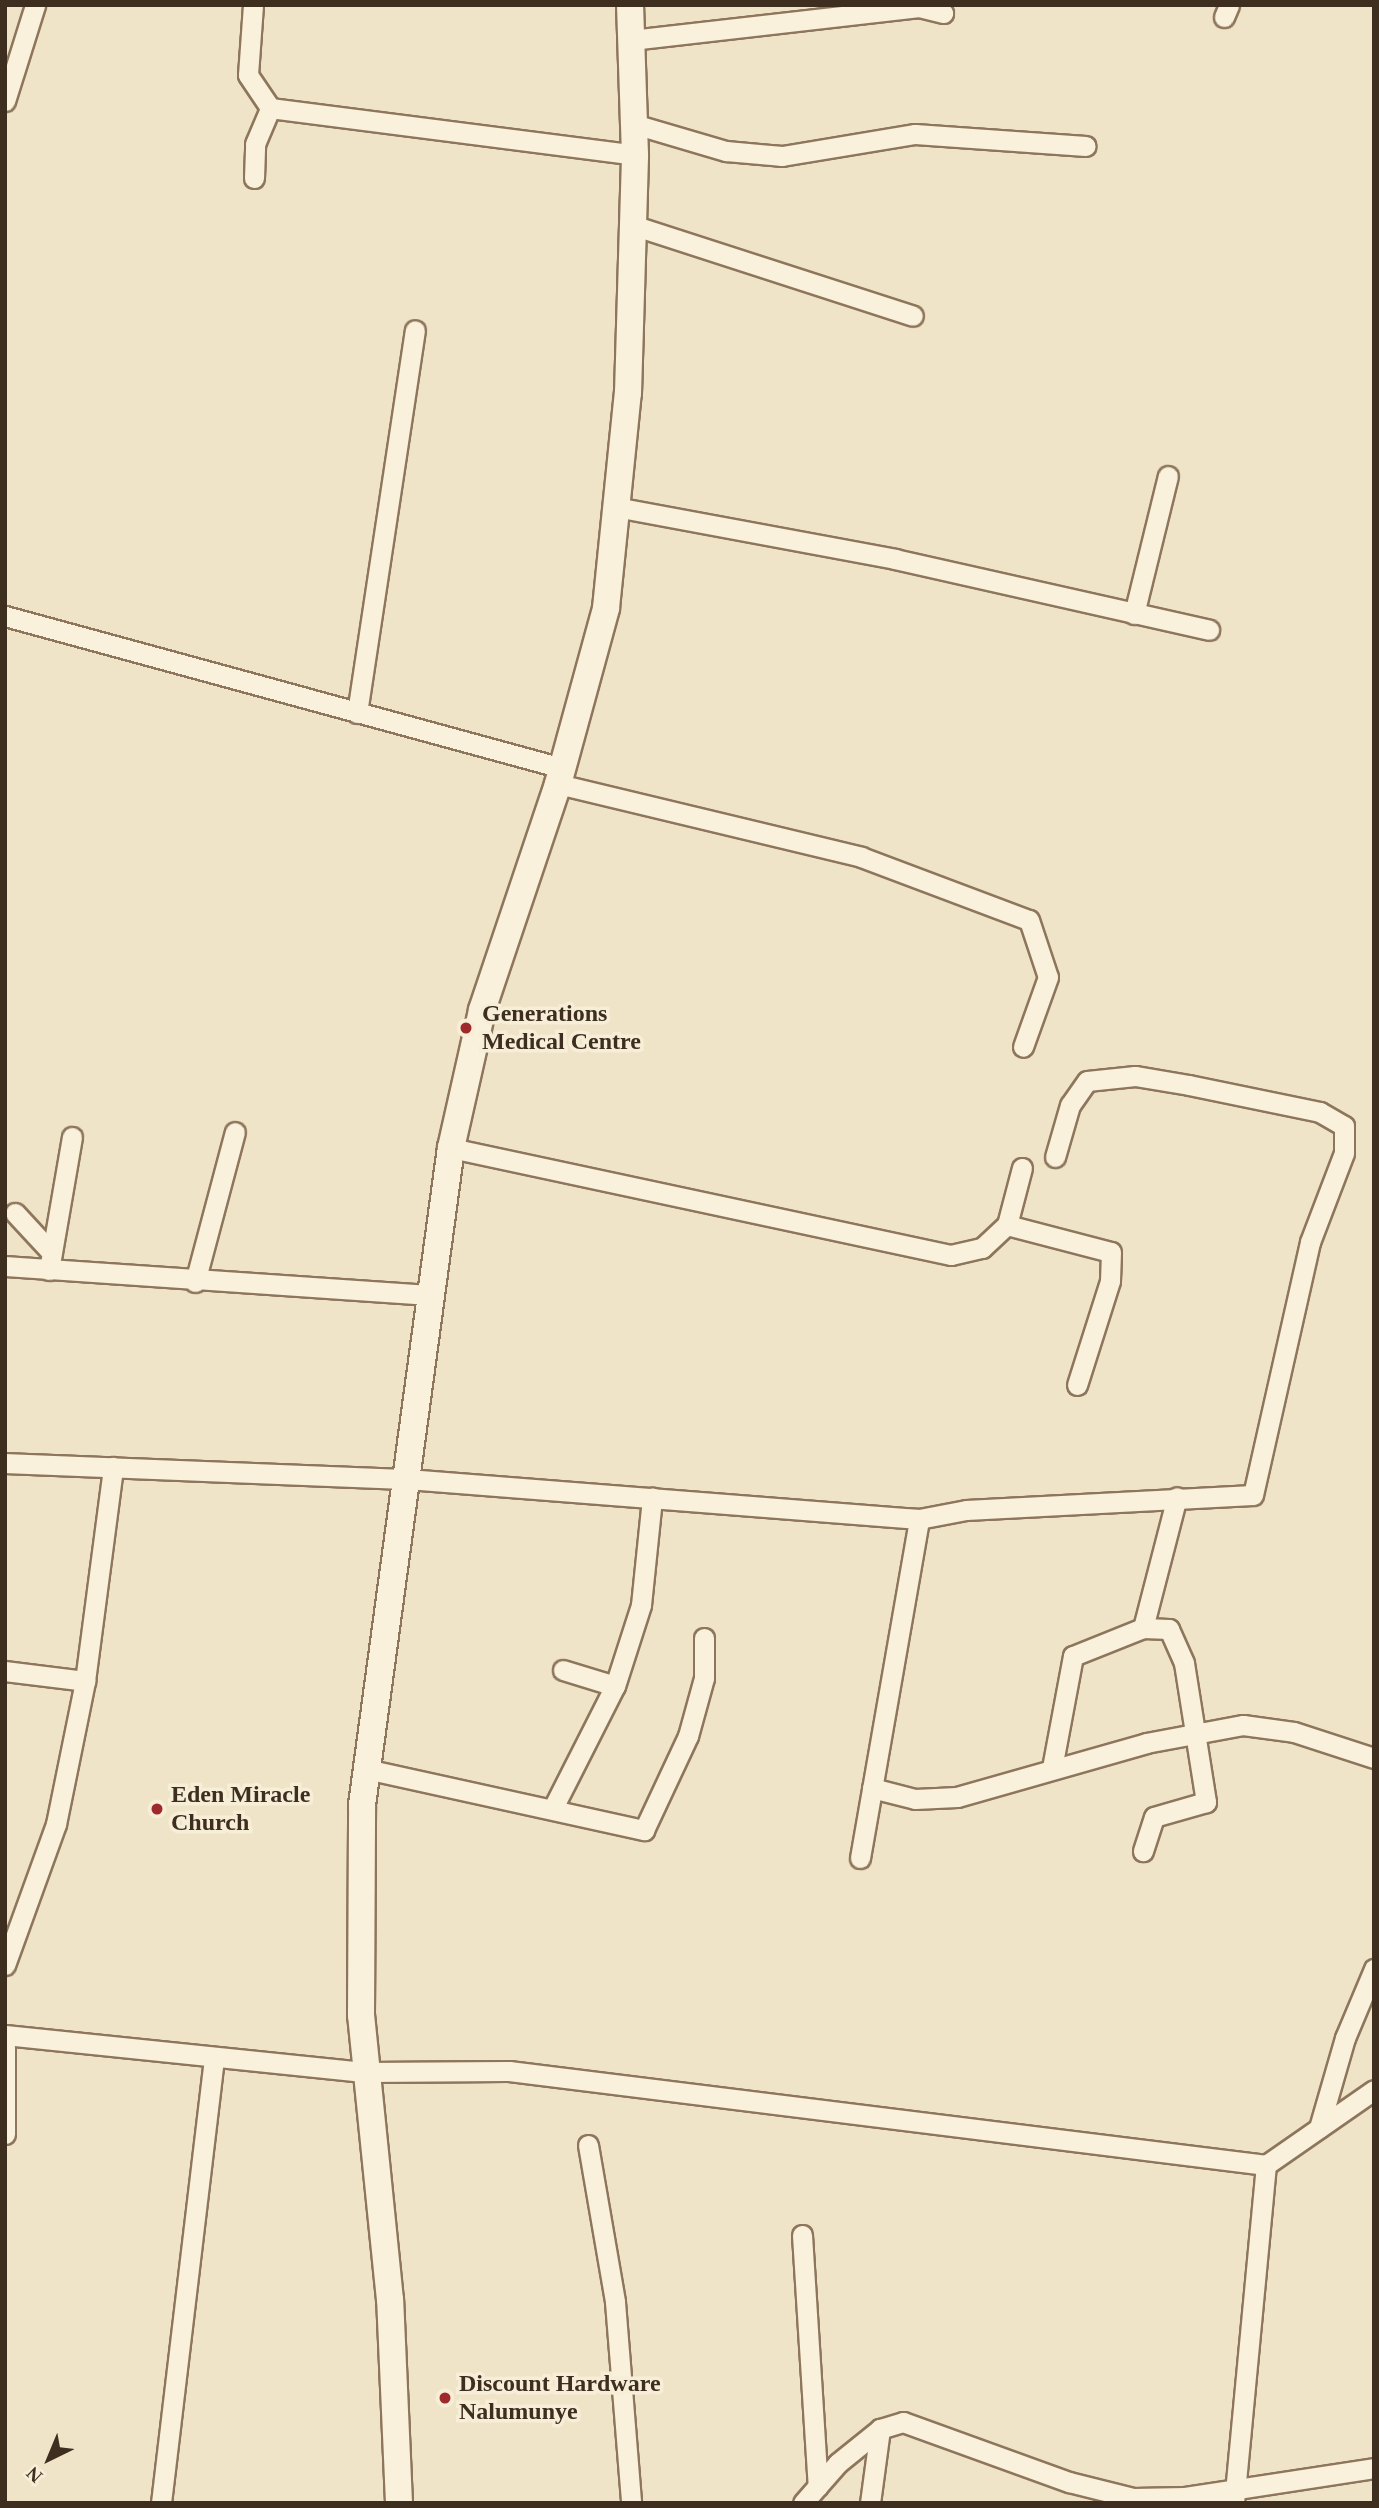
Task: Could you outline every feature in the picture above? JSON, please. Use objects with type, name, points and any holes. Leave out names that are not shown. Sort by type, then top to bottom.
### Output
[{"type":"street","points":[[5,101],[35,5]]},
{"type":"street","points":[[253,5],[248,75],[270,108],[635,155]]},
{"type":"street","points":[[399,2503],[390,2300],[366,2072],[357,1910],[366,1769],[451,1148],[482,1010],[560,776],[606,608],[621,508],[635,155],[631,5]]},
{"type":"street","points":[[631,40],[919,6],[943,13]]},
{"type":"street","points":[[254,178],[255,144],[270,108]]},
{"type":"street","points":[[634,124],[726,151],[782,156],[915,134],[1086,146]]},
{"type":"street","points":[[632,225],[914,316]]},
{"type":"street","points":[[357,713],[415,330]]},
{"type":"street","points":[[1134,614],[1168,476]]},
{"type":"street","points":[[621,508],[895,559],[1209,630]]},
{"type":"street","points":[[5,616],[357,713],[560,776],[862,858],[1028,920],[1048,977],[1023,1047]]},
{"type":"street","points":[[5,1463],[407,1479],[919,1519],[966,1510],[1254,1496],[1310,1242],[1344,1153],[1343,1126],[1320,1112],[1189,1085],[1135,1076],[1087,1081],[1070,1105],[1055,1157]]},
{"type":"street","points":[[195,1282],[235,1132]]},
{"type":"street","points":[[50,1261],[72,1137]]},
{"type":"street","points":[[451,1148],[951,1255],[982,1248],[1007,1225],[1022,1168]]},
{"type":"street","points":[[15,1213],[50,1261]]},
{"type":"street","points":[[1007,1225],[1111,1252],[1110,1281],[1077,1385]]},
{"type":"street","points":[[5,1266],[50,1261],[195,1282],[432,1295]]},
{"type":"street","points":[[5,1965],[56,1824],[85,1681],[113,1467]]},
{"type":"street","points":[[553,1808],[615,1686],[641,1605],[652,1499]]},
{"type":"street","points":[[1143,1628],[1177,1499]]},
{"type":"street","points":[[860,1857],[919,1519]]},
{"type":"street","points":[[1052,1768],[1073,1656],[1143,1628],[1169,1629],[1184,1663],[1198,1733],[1206,1802],[1154,1817],[1143,1851]]},
{"type":"street","points":[[366,1769],[553,1808],[640,1832],[649,1825],[688,1736],[704,1678],[704,1638]]},
{"type":"street","points":[[563,1670],[615,1686]]},
{"type":"street","points":[[5,1671],[85,1681]]},
{"type":"street","points":[[872,1788],[915,1799],[957,1797],[1052,1768],[1243,1725],[1294,1731],[1374,1758]]},
{"type":"street","points":[[1319,2128],[1345,2038],[1374,1969]]},
{"type":"street","points":[[5,2035],[366,2072],[509,2071],[1266,2165],[1374,2090]]},
{"type":"street","points":[[5,2047],[5,2134]]},
{"type":"street","points":[[160,2503],[214,2057]]},
{"type":"street","points":[[588,2145],[615,2302],[631,2503]]},
{"type":"street","points":[[1235,2496],[1266,2165]]},
{"type":"street","points":[[802,2235],[818,2486]]},
{"type":"street","points":[[803,2503],[880,2430],[917,2423],[1108,2497],[1155,2499],[1235,2496],[1374,2468]]},
{"type":"street","points":[[870,2503],[880,2430]]},
{"type":"place","name":"Generations Medical Centre","points":[[466,1028]]},
{"type":"place","name":"Eden Miracle Church","points":[[157,1809]]},
{"type":"place","name":"Discount Hardware Nalumunye","points":[[445,2398]]}]
